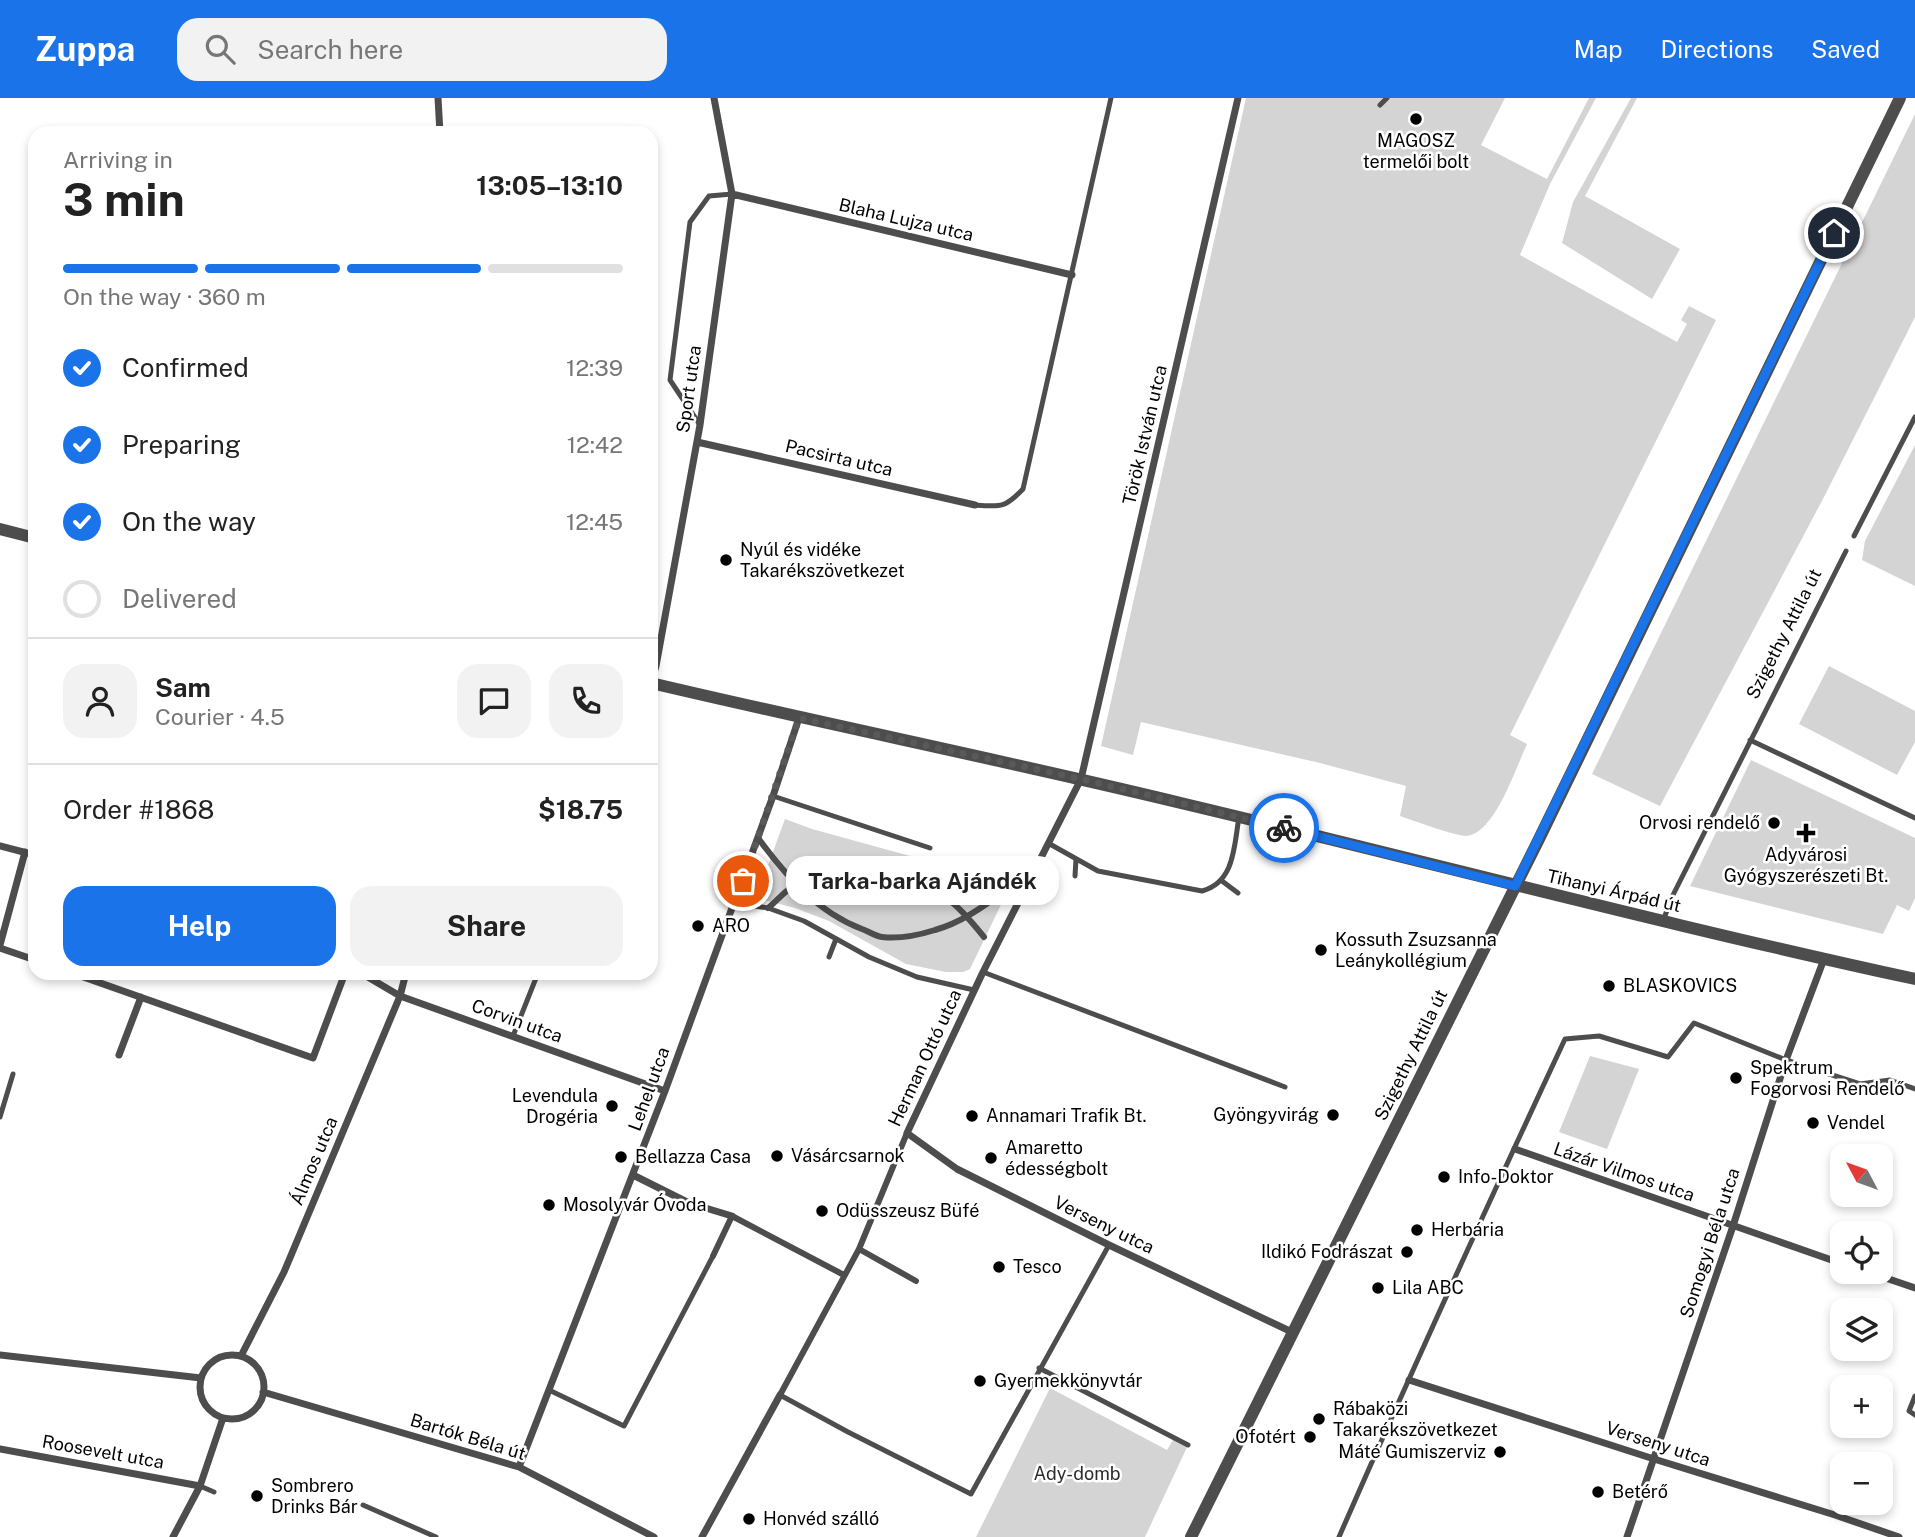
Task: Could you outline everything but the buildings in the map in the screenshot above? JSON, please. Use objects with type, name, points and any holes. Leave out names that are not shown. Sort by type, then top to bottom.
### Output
[{"type":"street","points":[[438,98],[440,126]]},
{"type":"street","name":"Sport utca","points":[[658,655],[700,425],[732,194],[713,98]]},
{"type":"street","name":"Török István utca","points":[[1081,779],[1238,98]]},
{"type":"street","name":"Szigethy Attila út","points":[[1191,1537],[1515,886],[1900,98]]},
{"type":"street","name":"Blaha Lujza utca","points":[[732,194],[1072,275]]},
{"type":"street","name":"Pacsirta utca","points":[[697,442],[975,505]]},
{"type":"street","points":[[0,530],[28,536]]},
{"type":"street","name":"Tihanyi Árpád út","points":[[658,685],[1081,779],[1515,886],[1915,979]]},
{"type":"street","name":"Lehel utca","points":[[519,1467],[665,1091],[799,718]]},
{"type":"street","name":"Herman Ottó utca","points":[[702,1537],[859,1249],[907,1133],[974,990],[1081,779]]},
{"type":"street","points":[[758,838],[796,884],[828,912],[881,937],[913,936],[937,930],[966,916],[1005,891]]},
{"type":"street","points":[[0,846],[28,853]]},
{"type":"street","points":[[25,852],[0,946],[28,957]]},
{"type":"street","points":[[768,908],[796,884],[825,877],[864,875],[903,880],[937,891],[966,916],[984,937]]},
{"type":"street","name":"Somogyi Béla utca","points":[[1628,1537],[1786,1060],[1824,959]]},
{"type":"street","points":[[92,980],[313,1058],[342,980]]},
{"type":"street","name":"Corvin utca","points":[[373,980],[400,996],[665,1091]]},
{"type":"street","name":"Álmos utca","points":[[241,1356],[285,1272],[400,996],[403,980]]},
{"type":"street","points":[[119,1055],[141,997]]},
{"type":"street","name":"Verseny utca","points":[[907,1133],[957,1169],[1294,1333]]},
{"type":"street","name":"Lázár Vilmos utca","points":[[1515,1149],[1830,1260]]},
{"type":"street","points":[[633,1175],[689,1203],[732,1216],[844,1275]]},
{"type":"street","points":[[713,1256],[732,1216]]},
{"type":"street","points":[[859,1249],[916,1282]]},
{"type":"street","points":[[1893,1281],[1915,1288]]},
{"type":"street","points":[[0,1355],[201,1378]]},
{"type":"street","points":[[231,1355],[241,1356],[249,1360],[261,1374],[263,1392],[256,1408],[249,1414],[240,1418],[223,1418],[209,1409],[204,1402],[199,1387],[201,1378],[212,1362],[231,1355]]},
{"type":"street","name":"Verseny utca","points":[[1409,1380],[1899,1537]]},
{"type":"street","name":"Bartók Béla út","points":[[263,1392],[519,1467],[654,1537]]},
{"type":"street","points":[[173,1537],[200,1486],[223,1418]]},
{"type":"street","name":"Roosevelt utca","points":[[0,1449],[200,1486]]},
{"type":"lane","points":[[975,505],[993,507],[1010,504],[1023,489],[1111,98]]},
{"type":"lane","points":[[1380,105],[1387,98]]},
{"type":"lane","points":[[700,425],[670,380],[690,222],[709,196],[732,194]]},
{"type":"lane","points":[[1854,536],[1915,418]]},
{"type":"lane","name":"Szigethy Attila út","points":[[1663,921],[1672,897],[1749,740],[1846,551]]},
{"type":"lane","points":[[1749,740],[1915,818]]},
{"type":"lane","points":[[773,796],[930,848]]},
{"type":"lane","points":[[1048,843],[1098,871],[1202,891],[1222,881],[1230,865],[1239,817]]},
{"type":"lane","points":[[1075,876],[1076,859]]},
{"type":"lane","points":[[1222,881],[1238,893]]},
{"type":"lane","points":[[735,902],[768,908],[804,921],[869,957],[917,977],[974,990]]},
{"type":"lane","points":[[829,957],[836,939]]},
{"type":"lane","points":[[983,972],[1285,1087]]},
{"type":"lane","points":[[513,1036],[535,980]]},
{"type":"lane","points":[[1339,1537],[1565,1039],[1599,1036],[1668,1057],[1694,1023],[1786,1060],[1860,1084],[1889,1080],[1915,1088]]},
{"type":"lane","points":[[0,1117],[13,1074]]},
{"type":"lane","points":[[780,1395],[971,1494],[1109,1245]]},
{"type":"lane","points":[[549,1390],[624,1426],[713,1256]]},
{"type":"lane","points":[[1040,1368],[1188,1446]]},
{"type":"lane","points":[[1915,1396],[1909,1412],[1915,1415]]},
{"type":"lane","points":[[200,1486],[214,1492]]},
{"type":"lane","points":[[363,1506],[436,1537]]},
{"type":"green space","points":[[1246,98],[1505,98],[1481,145],[1547,179],[1589,98],[1596,98],[1550,184],[1520,255],[1677,342],[1687,324],[1681,320],[1689,306],[1716,320],[1510,735],[1527,744],[1503,798],[1487,824],[1467,836],[1400,816],[1406,786],[1320,763],[1141,722],[1133,755],[1101,746]]},
{"type":"green space","points":[[1631,98],[1637,98],[1585,196],[1680,249],[1652,299],[1562,243],[1573,202]]},
{"type":"green space","points":[[1915,114],[1915,317],[1824,497],[1660,806],[1592,774]]},
{"type":"green space","points":[[1915,445],[1915,586],[1862,560],[1865,541]]},
{"type":"green space","points":[[1829,666],[1915,711],[1915,742],[1897,775],[1799,724]]},
{"type":"green space","points":[[1751,760],[1915,838],[1915,898],[1909,911],[1897,905],[1883,934],[1690,886]]},
{"type":"green space","points":[[785,819],[812,829],[1001,881],[1010,886],[970,969],[963,972],[946,972],[906,964],[829,921],[795,908],[756,898]]},
{"type":"green space","points":[[1590,1056],[1639,1069],[1607,1149],[1559,1132]]},
{"type":"green space","name":"Ady-domb","points":[[1050,1388],[1167,1450],[1174,1438],[1188,1445],[1145,1537],[976,1537]]},
{"type":"way so far","points":[[743,881],[799,718],[1081,779],[1284,828]]},
{"type":"place","name":"MAGOSZ termelői bolt","points":[[1416,119]]},
{"type":"place","name":"Nyúl és vidéke Takarékszövetkezet","points":[[726,560]]},
{"type":"place","name":"Orvosi rendelő","points":[[1774,823]]},
{"type":"place","name":"Adyvárosi Gyógyszerészeti Bt.","points":[[1806,833]]},
{"type":"place","name":"Tarka-barka Ajándék","points":[[743,881]]},
{"type":"place","name":"ARO","points":[[698,926]]},
{"type":"place","name":"Kossuth Zsuzsanna Leánykollégium","points":[[1321,950]]},
{"type":"place","name":"BLASKOVICS","points":[[1609,986]]},
{"type":"place","name":"Spektrum Fogorvosi Rendelő","points":[[1736,1078]]},
{"type":"place","name":"Levendula Drogéria","points":[[612,1106]]},
{"type":"place","name":"Gyöngyvirág","points":[[1333,1115]]},
{"type":"place","name":"Annamari Trafik Bt.","points":[[972,1116]]},
{"type":"place","name":"Vendel","points":[[1813,1123]]},
{"type":"place","name":"Vásárcsarnok","points":[[777,1156]]},
{"type":"place","name":"Bellazza Casa","points":[[621,1157]]},
{"type":"place","name":"Amaretto édességbolt","points":[[991,1158]]},
{"type":"place","name":"Info-Doktor","points":[[1444,1177]]},
{"type":"place","name":"Mosolyvár Óvoda","points":[[549,1205]]},
{"type":"place","name":"Odüsszeusz Büfé","points":[[822,1211]]},
{"type":"place","name":"Herbária","points":[[1417,1230]]},
{"type":"place","name":"Ildikó Fodrászat","points":[[1407,1252]]},
{"type":"place","name":"Tesco","points":[[999,1267]]},
{"type":"place","name":"Lila ABC","points":[[1378,1288]]},
{"type":"place","name":"Gyermekkönyvtár","points":[[980,1381]]},
{"type":"place","name":"Rábaközi Takarékszövetkezet","points":[[1319,1419]]},
{"type":"place","name":"Ofotért","points":[[1310,1437]]},
{"type":"place","name":"Máté Gumiszerviz","points":[[1500,1452]]},
{"type":"place","name":"Betérő","points":[[1598,1492]]},
{"type":"place","name":"Sombrero Drinks Bár","points":[[257,1496]]},
{"type":"place","name":"Honvéd szálló","points":[[749,1519]]},
{"type":"route","points":[[1284,828],[1515,886],[1834,233]]}]
